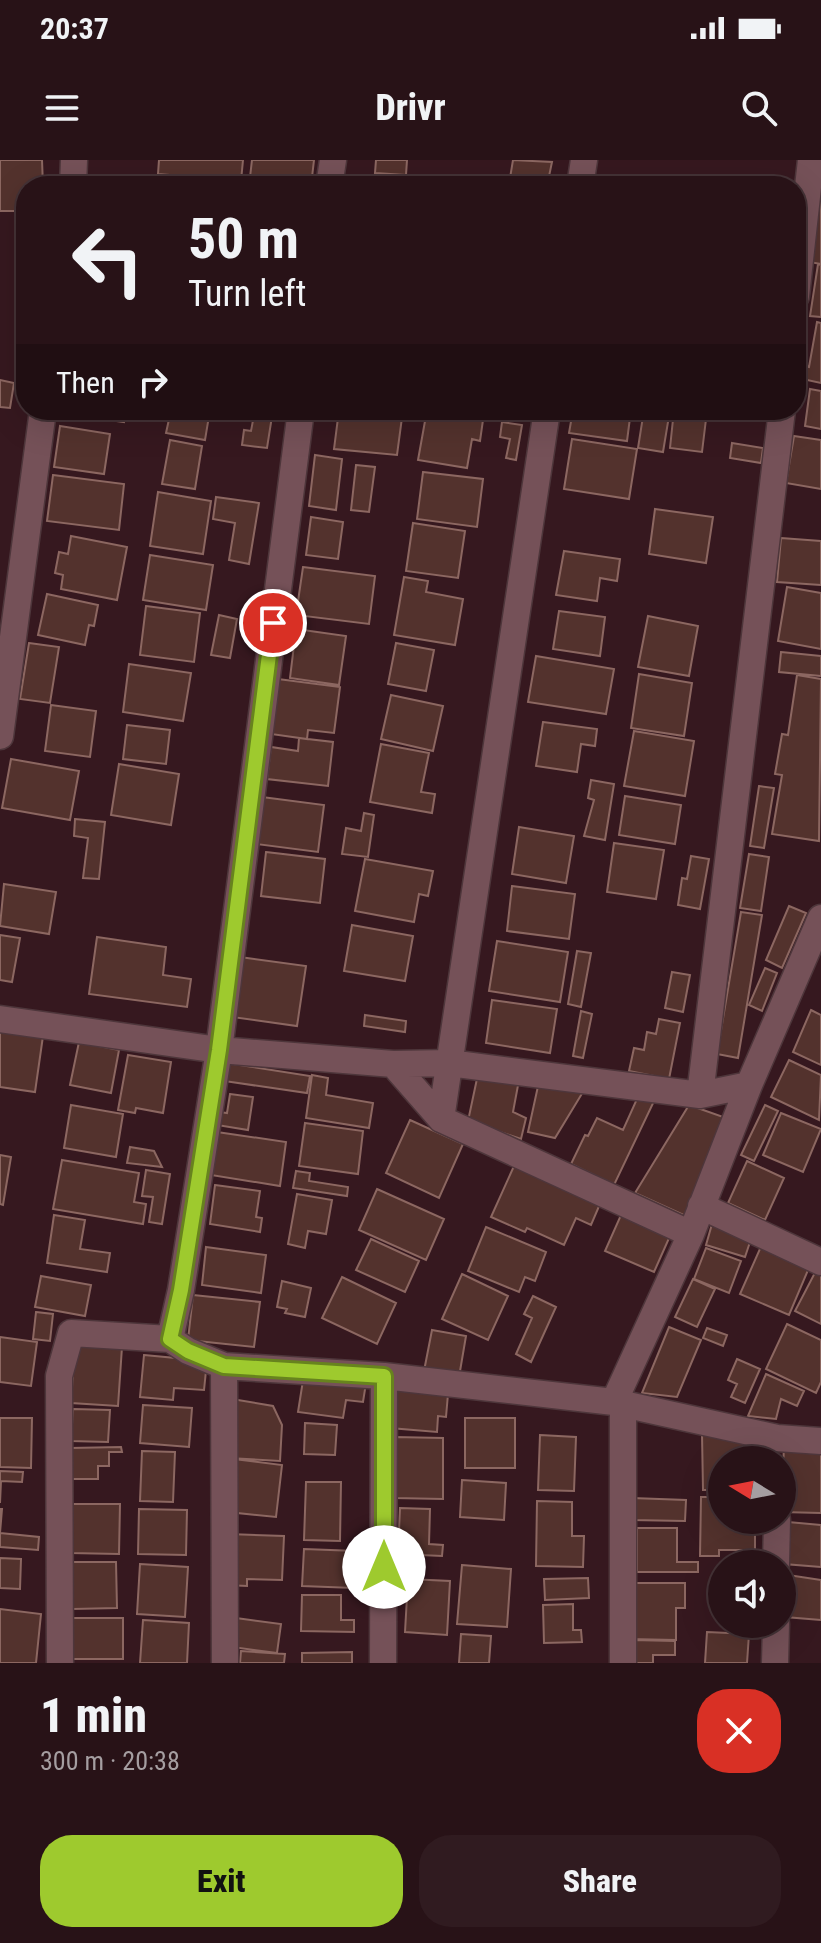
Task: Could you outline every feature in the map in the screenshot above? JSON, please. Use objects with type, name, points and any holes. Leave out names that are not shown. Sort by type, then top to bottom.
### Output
[{"type":"street","points":[[806,205],[811,160]]},
{"type":"street","points":[[0,736],[42,420]]},
{"type":"street","points":[[170,1339],[181,1290],[219,1050],[300,420]]},
{"type":"street","points":[[441,1119],[545,420]]},
{"type":"street","points":[[700,1095],[781,420]]},
{"type":"street","points":[[623,1663],[618,1404],[821,918]]},
{"type":"street","points":[[0,1019],[219,1050],[393,1064],[449,1063],[700,1095],[749,1085]]},
{"type":"street","points":[[393,1064],[441,1119],[691,1234]]},
{"type":"street","points":[[701,1206],[821,1262]]},
{"type":"street","points":[[60,1663],[59,1376],[71,1333],[170,1339],[188,1351],[224,1366],[384,1376],[618,1404],[766,1446]]},
{"type":"street","points":[[224,1366],[225,1663]]},
{"type":"street","points":[[383,1663],[384,1376]]},
{"type":"street","points":[[794,1446],[821,1441]]},
{"type":"street","points":[[775,1663],[776,1638]]},
{"type":"building","points":[[0,160],[42,160],[43,176],[16,176],[16,211],[0,211]]},
{"type":"building","points":[[159,160],[243,160],[241,176],[158,174]]},
{"type":"building","points":[[252,160],[314,160],[312,176],[250,176]]},
{"type":"building","points":[[376,160],[407,160],[406,175],[375,173]]},
{"type":"building","points":[[513,160],[552,162],[549,176],[510,176]]},
{"type":"building","points":[[816,202],[821,203],[821,264],[809,262]]},
{"type":"building","points":[[818,264],[821,265],[821,317],[810,316]]},
{"type":"building","points":[[817,322],[821,323],[821,383],[806,380],[806,366],[809,367]]},
{"type":"building","points":[[0,380],[14,383],[10,408],[0,407]]},
{"type":"building","points":[[810,389],[821,391],[821,429],[805,426]]},
{"type":"building","points":[[169,420],[208,420],[205,440],[166,433]]},
{"type":"building","points":[[253,420],[271,420],[267,448],[242,445],[244,430],[251,431]]},
{"type":"building","points":[[338,420],[402,420],[397,455],[334,449]]},
{"type":"building","points":[[425,420],[483,420],[480,441],[472,439],[467,468],[418,460]]},
{"type":"building","points":[[571,420],[630,420],[627,441],[569,433]]},
{"type":"building","points":[[642,420],[668,420],[663,452],[638,448]]},
{"type":"building","points":[[673,420],[706,420],[702,452],[670,448]]},
{"type":"building","points":[[502,422],[522,425],[516,460],[506,458],[510,439],[500,437]]},
{"type":"building","points":[[60,426],[110,434],[104,474],[54,467]]},
{"type":"building","points":[[794,436],[821,440],[821,489],[786,483]]},
{"type":"building","points":[[572,439],[637,449],[629,499],[564,489]]},
{"type":"building","points":[[170,440],[202,446],[195,489],[162,484]]},
{"type":"building","points":[[732,443],[763,448],[761,463],[730,458]]},
{"type":"building","points":[[315,455],[342,459],[336,510],[309,506]]},
{"type":"building","points":[[356,465],[375,467],[369,512],[351,510]]},
{"type":"building","points":[[423,472],[483,479],[477,527],[417,519]]},
{"type":"building","points":[[53,475],[124,484],[119,530],[47,521]]},
{"type":"building","points":[[158,492],[211,501],[203,554],[150,546]]},
{"type":"building","points":[[216,497],[259,503],[249,564],[229,560],[235,523],[213,519]]},
{"type":"building","points":[[655,509],[713,517],[706,563],[649,554]]},
{"type":"building","points":[[311,517],[343,522],[338,559],[306,555]]},
{"type":"building","points":[[413,523],[465,531],[458,578],[406,571]]},
{"type":"building","points":[[71,536],[127,547],[117,600],[61,589],[63,575],[55,573],[59,552],[68,554]]},
{"type":"building","points":[[781,538],[821,541],[821,585],[777,582]]},
{"type":"building","points":[[564,551],[620,559],[617,581],[600,578],[597,601],[556,595]]},
{"type":"building","points":[[150,555],[213,565],[206,610],[143,600]]},
{"type":"building","points":[[303,567],[375,576],[369,624],[296,615]]},
{"type":"building","points":[[404,577],[428,581],[426,592],[463,599],[455,645],[394,635]]},
{"type":"building","points":[[787,587],[821,593],[821,649],[778,641]]},
{"type":"building","points":[[47,594],[98,605],[94,626],[89,625],[85,645],[38,635]]},
{"type":"building","points":[[146,606],[200,613],[194,662],[140,655]]},
{"type":"building","points":[[559,611],[605,617],[600,656],[553,649]]},
{"type":"building","points":[[219,615],[237,619],[230,658],[211,655]]},
{"type":"building","points":[[648,616],[698,626],[689,676],[638,667]]},
{"type":"building","points":[[296,629],[346,636],[339,685],[290,678]]},
{"type":"building","points":[[29,643],[59,647],[50,703],[20,699]]},
{"type":"building","points":[[396,643],[434,650],[426,691],[388,684]]},
{"type":"building","points":[[781,652],[821,656],[821,676],[779,672]]},
{"type":"building","points":[[536,656],[614,669],[606,714],[528,702]]},
{"type":"building","points":[[129,664],[191,673],[183,721],[123,712]]},
{"type":"building","points":[[639,674],[692,683],[684,736],[631,728]]},
{"type":"building","points":[[797,675],[821,679],[819,841],[772,834],[782,775],[775,774],[782,734],[788,735]]},
{"type":"building","points":[[278,679],[340,687],[334,733],[308,730],[307,739],[271,734]]},
{"type":"building","points":[[391,695],[443,706],[433,751],[381,739]]},
{"type":"building","points":[[51,705],[96,711],[90,757],[45,751]]},
{"type":"building","points":[[543,722],[597,729],[595,746],[581,744],[577,772],[536,766]]},
{"type":"building","points":[[127,725],[170,730],[166,764],[123,759]]},
{"type":"building","points":[[634,731],[694,741],[685,796],[624,786]]},
{"type":"building","points":[[299,738],[333,742],[328,786],[267,779],[271,747],[298,751]]},
{"type":"building","points":[[381,744],[429,753],[421,792],[435,794],[432,813],[370,802]]},
{"type":"building","points":[[11,759],[79,771],[70,820],[2,808]]},
{"type":"building","points":[[119,764],[179,774],[171,825],[111,815]]},
{"type":"building","points":[[591,780],[614,784],[605,840],[584,836],[594,800],[588,798]]},
{"type":"building","points":[[759,786],[774,788],[764,848],[750,846]]},
{"type":"building","points":[[625,796],[681,805],[675,844],[619,835]]},
{"type":"building","points":[[262,797],[324,805],[318,852],[256,844]]},
{"type":"building","points":[[364,813],[374,815],[368,857],[342,854],[346,828],[361,831]]},
{"type":"building","points":[[75,819],[105,822],[99,879],[83,878],[88,838],[74,836]]},
{"type":"building","points":[[519,827],[574,836],[566,883],[512,874]]},
{"type":"building","points":[[614,843],[664,850],[656,899],[607,892]]},
{"type":"building","points":[[266,852],[325,859],[320,903],[261,896]]},
{"type":"building","points":[[749,854],[769,857],[761,911],[740,908]]},
{"type":"building","points":[[691,856],[709,859],[700,909],[678,905],[682,878],[687,879]]},
{"type":"building","points":[[365,859],[433,871],[428,896],[419,894],[414,922],[355,911]]},
{"type":"building","points":[[4,884],[56,892],[49,934],[0,926]]},
{"type":"building","points":[[512,886],[575,894],[569,939],[507,931]]},
{"type":"building","points":[[789,906],[806,913],[782,968],[766,960]]},
{"type":"building","points":[[741,912],[762,915],[738,1058],[717,1054]]},
{"type":"building","points":[[352,925],[413,936],[405,981],[344,971]]},
{"type":"building","points":[[0,935],[20,938],[12,982],[0,980]]},
{"type":"building","points":[[97,937],[166,947],[163,975],[191,979],[187,1007],[89,994]]},
{"type":"building","points":[[497,941],[568,952],[560,1002],[489,991]]},
{"type":"building","points":[[577,951],[591,953],[581,1007],[568,1004]]},
{"type":"building","points":[[240,957],[306,966],[297,1026],[232,1017]]},
{"type":"building","points":[[765,968],[777,973],[762,1011],[749,1005]]},
{"type":"building","points":[[672,972],[690,975],[683,1012],[665,1008]]},
{"type":"building","points":[[492,1000],[557,1009],[550,1053],[486,1043]]},
{"type":"building","points":[[811,1010],[821,1015],[821,1065],[793,1052]]},
{"type":"building","points":[[581,1011],[592,1014],[583,1058],[573,1056]]},
{"type":"building","points":[[365,1015],[406,1021],[405,1032],[364,1026]]},
{"type":"building","points":[[659,1019],[680,1023],[669,1079],[629,1071],[634,1048],[644,1050],[647,1032],[656,1034]]},
{"type":"building","points":[[0,1030],[43,1036],[35,1092],[0,1087]]},
{"type":"building","points":[[79,1042],[119,1050],[111,1093],[70,1085]]},
{"type":"building","points":[[128,1055],[171,1062],[163,1113],[136,1108],[135,1113],[118,1110]]},
{"type":"building","points":[[789,1060],[821,1075],[819,1120],[771,1097]]},
{"type":"building","points":[[227,1063],[310,1076],[307,1093],[224,1081]]},
{"type":"building","points":[[478,1074],[519,1080],[513,1112],[526,1118],[521,1139],[468,1121]]},
{"type":"building","points":[[312,1075],[328,1078],[326,1095],[373,1103],[369,1128],[306,1118]]},
{"type":"building","points":[[540,1077],[586,1087],[555,1138],[528,1132]]},
{"type":"building","points":[[641,1090],[656,1097],[614,1185],[571,1164],[597,1118],[623,1130]]},
{"type":"building","points":[[230,1094],[253,1097],[248,1130],[217,1125],[220,1112],[227,1113]]},
{"type":"building","points":[[71,1105],[123,1114],[116,1157],[64,1148]]},
{"type":"building","points":[[689,1105],[729,1119],[688,1217],[635,1193]]},
{"type":"building","points":[[765,1105],[778,1111],[754,1161],[741,1155]]},
{"type":"building","points":[[781,1113],[821,1129],[803,1172],[763,1155]]},
{"type":"building","points":[[410,1120],[463,1144],[439,1198],[386,1173]]},
{"type":"building","points":[[305,1123],[363,1131],[358,1174],[299,1166]]},
{"type":"building","points":[[217,1132],[286,1142],[280,1186],[211,1175]]},
{"type":"building","points":[[130,1147],[154,1151],[162,1167],[127,1163]]},
{"type":"building","points":[[0,1155],[11,1157],[3,1205],[0,1204]]},
{"type":"building","points":[[62,1160],[139,1173],[134,1202],[146,1204],[143,1224],[53,1209]]},
{"type":"building","points":[[747,1161],[784,1178],[765,1220],[728,1203]]},
{"type":"building","points":[[514,1166],[600,1204],[591,1225],[576,1218],[564,1245],[527,1228],[525,1232],[491,1217]]},
{"type":"building","points":[[146,1170],[170,1174],[162,1224],[149,1222],[153,1197],[142,1196]]},
{"type":"building","points":[[296,1171],[310,1173],[309,1181],[348,1187],[347,1196],[293,1188]]},
{"type":"building","points":[[215,1185],[260,1191],[256,1217],[262,1218],[260,1232],[210,1224]]},
{"type":"building","points":[[377,1189],[444,1219],[426,1260],[359,1230]]},
{"type":"building","points":[[297,1194],[332,1200],[326,1234],[308,1231],[305,1248],[288,1244]]},
{"type":"building","points":[[54,1215],[85,1220],[80,1249],[110,1253],[107,1272],[47,1263]]},
{"type":"building","points":[[621,1215],[670,1236],[654,1272],[605,1251]]},
{"type":"building","points":[[712,1224],[752,1236],[745,1257],[706,1245]]},
{"type":"building","points":[[486,1227],[546,1252],[535,1281],[525,1277],[519,1292],[468,1271]]},
{"type":"building","points":[[371,1239],[419,1261],[405,1292],[356,1270]]},
{"type":"building","points":[[763,1242],[811,1263],[789,1315],[740,1294]]},
{"type":"building","points":[[206,1247],[266,1255],[261,1293],[202,1285]]},
{"type":"building","points":[[706,1248],[741,1261],[729,1293],[694,1279]]},
{"type":"building","points":[[821,1266],[821,1324],[795,1311]]},
{"type":"building","points":[[462,1274],[508,1296],[488,1340],[442,1319]]},
{"type":"building","points":[[41,1276],[91,1285],[85,1316],[35,1307]]},
{"type":"building","points":[[342,1277],[396,1303],[377,1344],[322,1318]]},
{"type":"building","points":[[693,1279],[715,1289],[697,1327],[675,1317]]},
{"type":"building","points":[[282,1281],[311,1288],[305,1317],[285,1313],[287,1309],[277,1307]]},
{"type":"building","points":[[193,1295],[260,1302],[254,1347],[188,1340]]},
{"type":"building","points":[[533,1296],[556,1307],[531,1362],[516,1354],[532,1318],[524,1314]]},
{"type":"building","points":[[36,1312],[53,1314],[50,1341],[33,1339]]},
{"type":"building","points":[[787,1324],[821,1340],[821,1382],[816,1393],[766,1369]]},
{"type":"building","points":[[669,1327],[701,1340],[677,1397],[642,1393]]},
{"type":"building","points":[[707,1328],[727,1335],[723,1346],[703,1338]]},
{"type":"building","points":[[432,1330],[466,1336],[459,1377],[424,1371]]},
{"type":"building","points":[[0,1337],[37,1342],[31,1386],[0,1382]]},
{"type":"building","points":[[75,1343],[122,1347],[118,1406],[71,1403]]},
{"type":"building","points":[[144,1355],[207,1361],[204,1390],[174,1388],[173,1400],[140,1397]]},
{"type":"building","points":[[737,1359],[760,1369],[745,1403],[731,1397],[737,1384],[728,1380]]},
{"type":"building","points":[[304,1374],[366,1383],[363,1402],[346,1400],[343,1418],[298,1412]]},
{"type":"building","points":[[766,1374],[804,1391],[797,1406],[781,1399],[776,1419],[748,1416]]},
{"type":"building","points":[[393,1390],[448,1394],[446,1417],[438,1416],[437,1432],[390,1428]]},
{"type":"building","points":[[232,1399],[273,1406],[282,1425],[280,1461],[228,1458]]},
{"type":"building","points":[[143,1405],[192,1408],[189,1447],[140,1443]]},
{"type":"building","points":[[73,1409],[110,1410],[108,1442],[71,1441]]},
{"type":"building","points":[[0,1418],[32,1418],[31,1468],[0,1467]]},
{"type":"building","points":[[465,1418],[515,1418],[515,1468],[465,1468]]},
{"type":"building","points":[[305,1423],[337,1425],[335,1455],[304,1454]]},
{"type":"building","points":[[702,1434],[749,1434],[749,1446],[708,1446],[708,1490],[703,1490]]},
{"type":"building","points":[[540,1435],[576,1437],[574,1491],[538,1490]]},
{"type":"building","points":[[394,1437],[443,1438],[443,1499],[394,1498]]},
{"type":"building","points":[[784,1442],[821,1443],[821,1513],[796,1512],[796,1446],[784,1446]]},
{"type":"building","points":[[121,1447],[122,1452],[109,1452],[109,1466],[98,1466],[98,1479],[71,1479],[70,1448]]},
{"type":"building","points":[[142,1451],[175,1452],[173,1502],[140,1501]]},
{"type":"building","points":[[234,1459],[282,1465],[276,1517],[228,1512]]},
{"type":"building","points":[[0,1471],[23,1472],[22,1482],[1,1481],[0,1503]]},
{"type":"building","points":[[462,1480],[506,1483],[504,1520],[460,1517]]},
{"type":"building","points":[[306,1482],[341,1482],[340,1541],[304,1540]]},
{"type":"building","points":[[701,1497],[708,1497],[708,1534],[755,1534],[755,1550],[708,1550],[708,1556],[700,1556]]},
{"type":"building","points":[[632,1498],[686,1500],[685,1521],[631,1520]]},
{"type":"building","points":[[537,1501],[572,1502],[572,1536],[584,1536],[583,1567],[536,1566]]},
{"type":"building","points":[[71,1504],[120,1504],[119,1554],[70,1553]]},
{"type":"building","points":[[400,1508],[430,1509],[429,1544],[443,1545],[442,1556],[398,1554]]},
{"type":"building","points":[[139,1509],[187,1510],[186,1555],[138,1554]]},
{"type":"building","points":[[796,1523],[821,1525],[821,1567],[796,1565],[796,1550],[785,1550],[787,1534],[796,1534]]},
{"type":"building","points":[[637,1528],[677,1528],[677,1562],[698,1562],[698,1572],[637,1572]]},
{"type":"building","points":[[0,1533],[39,1537],[38,1550],[0,1547]]},
{"type":"building","points":[[228,1534],[284,1536],[282,1580],[247,1579],[247,1586],[226,1585]]},
{"type":"building","points":[[304,1549],[356,1551],[354,1588],[302,1586]]},
{"type":"building","points":[[0,1558],[21,1559],[20,1589],[0,1588]]},
{"type":"building","points":[[72,1562],[116,1562],[117,1608],[73,1609]]},
{"type":"building","points":[[140,1564],[188,1567],[185,1617],[137,1614]]},
{"type":"building","points":[[462,1565],[511,1569],[507,1627],[457,1624]]},
{"type":"building","points":[[796,1576],[821,1580],[821,1620],[796,1618]]},
{"type":"building","points":[[588,1578],[589,1598],[545,1600],[544,1579]]},
{"type":"building","points":[[408,1579],[450,1581],[447,1635],[405,1632]]},
{"type":"building","points":[[628,1583],[685,1583],[685,1608],[676,1608],[676,1640],[628,1639]]},
{"type":"building","points":[[302,1595],[341,1595],[341,1620],[354,1620],[354,1632],[301,1631]]},
{"type":"building","points":[[573,1604],[573,1630],[581,1630],[582,1642],[544,1643],[543,1605]]},
{"type":"building","points":[[0,1609],[41,1614],[36,1663],[0,1663]]},
{"type":"building","points":[[73,1618],[123,1618],[123,1659],[73,1659]]},
{"type":"building","points":[[236,1618],[281,1624],[277,1653],[232,1647]]},
{"type":"building","points":[[143,1620],[189,1623],[187,1663],[140,1663]]},
{"type":"building","points":[[707,1632],[708,1638],[749,1638],[747,1663],[705,1663]]},
{"type":"building","points":[[461,1634],[491,1636],[489,1663],[459,1663]]},
{"type":"building","points":[[632,1640],[675,1641],[675,1655],[653,1655],[653,1663],[632,1663]]},
{"type":"building","points":[[241,1651],[285,1654],[284,1663],[240,1663]]},
{"type":"building","points":[[352,1652],[352,1663],[302,1663],[302,1653]]},
{"type":"route","points":[[273,623],[219,1050],[181,1290],[170,1339],[188,1351],[224,1366],[384,1376],[384,1567]]}]
